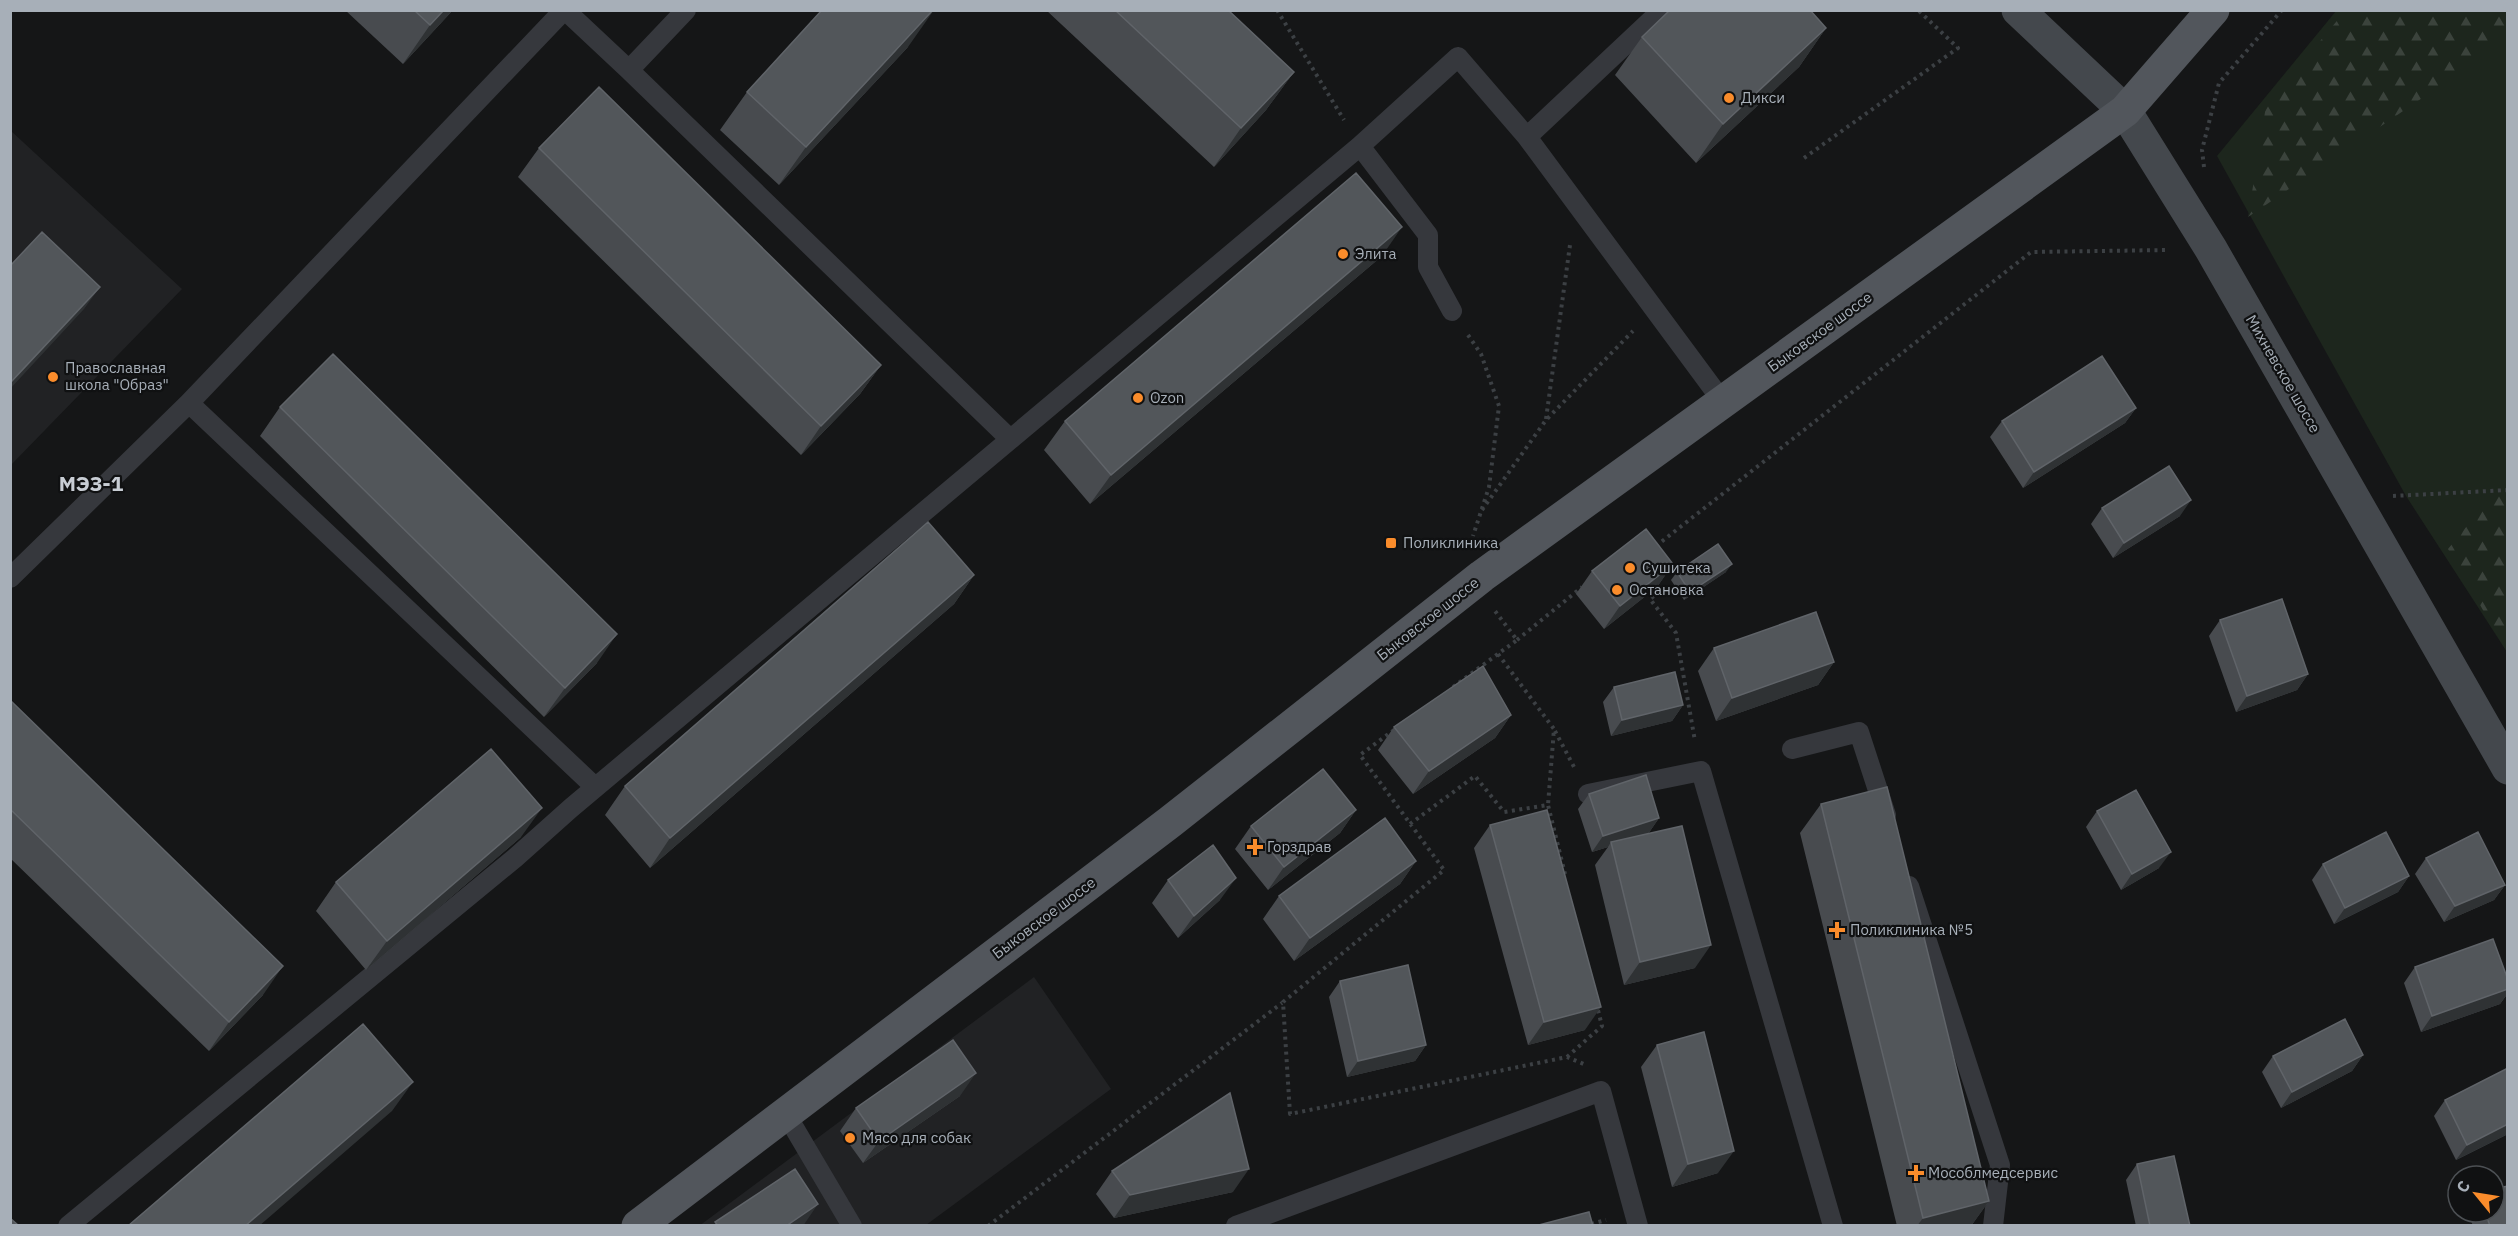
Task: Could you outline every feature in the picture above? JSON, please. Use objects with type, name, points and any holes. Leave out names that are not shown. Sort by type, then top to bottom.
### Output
[{"type":"main road","name":"Быковское шоссе","points":[[638,1226],[1170,822],[1474,583],[2124,111],[2213,10]]},
{"type":"street","name":"Михневское шоссе","points":[[2018,10],[2124,111],[2211,249],[2508,768]]},
{"type":"lane","points":[[10,578],[189,403],[564,10],[630,70],[1010,439]]},
{"type":"lane","points":[[630,70],[686,10]]},
{"type":"lane","points":[[1527,137],[1662,10]]},
{"type":"lane","points":[[68,1226],[506,866],[595,787],[1360,146],[1458,57],[1527,137],[1723,402]]},
{"type":"lane","points":[[1360,146],[1428,234],[1428,267],[1452,311]]},
{"type":"lane","points":[[189,403],[595,787]]},
{"type":"lane","points":[[1792,749],[1859,732],[1893,835]]},
{"type":"lane","points":[[1588,795],[1701,771],[1833,1226]]},
{"type":"lane","points":[[1904,869],[2000,1165],[1993,1226]]},
{"type":"lane","points":[[1236,1226],[1601,1092],[1638,1226]]},
{"type":"lane","points":[[786,1114],[852,1226]]},
{"type":"path","points":[[1276,10],[1360,146]]},
{"type":"path","points":[[1804,158],[1958,48],[1918,10]]},
{"type":"path","points":[[2205,169],[2202,150],[2219,83],[2282,10]]},
{"type":"path","points":[[1546,420],[1576,201]]},
{"type":"path","points":[[1648,552],[2031,252],[2211,249]]},
{"type":"path","points":[[1478,516],[1546,420],[1655,309]]},
{"type":"path","points":[[1452,311],[1481,354],[1498,406],[1490,487],[1478,516],[1470,546],[1474,583],[1517,640]]},
{"type":"path","points":[[2354,498],[2508,490]]},
{"type":"path","points":[[1651,574],[1663,589],[1650,599],[1676,633],[1701,771]]},
{"type":"path","points":[[1452,688],[1584,586]]},
{"type":"path","points":[[1498,654],[1554,729],[1588,795]]},
{"type":"path","points":[[988,1226],[1283,1002],[1444,870],[1360,755],[1396,728]]},
{"type":"path","points":[[1554,729],[1548,805],[1568,886]]},
{"type":"path","points":[[1410,824],[1475,776],[1504,812],[1548,805]]},
{"type":"path","points":[[1283,1002],[1290,1113],[1567,1057],[1602,1026],[1596,1003]]},
{"type":"path","points":[[1567,1057],[1596,1069],[1601,1092]]},
{"type":"shaded area","name":"Православная школа \"Образ\"","points":[[10,130],[182,289],[11,465],[10,465]]},
{"type":"shaded area","points":[[1034,977],[1111,1089],[926,1225],[699,1226]]},
{"type":"green space","points":[[2346,10],[2507,11],[2507,40],[2248,217],[2266,106]]},
{"type":"green space","points":[[2336,11],[2507,11],[2507,652],[2406,496],[2217,156]]},
{"type":"green space","points":[[2507,477],[2507,652],[2448,549]]},
{"type":"building","points":[[414,10],[444,10],[430,25]]},
{"type":"building","points":[[822,10],[933,10],[806,147],[747,92]]},
{"type":"building","points":[[1115,10],[1228,10],[1294,72],[1241,128]]},
{"type":"building","points":[[1670,10],[1810,10],[1826,28],[1723,124],[1642,37]]},
{"type":"building","points":[[599,87],[881,365],[821,426],[539,148]]},
{"type":"building","points":[[1356,173],[1402,227],[1111,475],[1065,421]]},
{"type":"building","points":[[42,232],[100,287],[10,383],[10,266]]},
{"type":"building","points":[[333,354],[617,634],[565,688],[280,407]]},
{"type":"building","points":[[2102,356],[2136,408],[2034,472],[2002,421]]},
{"type":"building","points":[[2169,466],[2191,500],[2124,543],[2102,508]]},
{"type":"building","points":[[928,522],[974,575],[670,838],[625,786]]},
{"type":"building","points":[[1646,529],[1673,564],[1620,606],[1592,571]]},
{"type":"building","points":[[1718,544],[1732,564],[1690,592],[1677,572]]},
{"type":"building","points":[[2282,599],[2308,674],[2247,696],[2220,620]]},
{"type":"building","points":[[1816,612],[1834,662],[1732,698],[1714,648]]},
{"type":"building","points":[[1483,666],[1511,715],[1429,771],[1394,727]]},
{"type":"building","points":[[1675,672],[1683,705],[1622,720],[1614,687]]},
{"type":"building","points":[[10,700],[283,966],[229,1022],[10,809]]},
{"type":"building","points":[[491,749],[542,808],[387,941],[336,882]]},
{"type":"building","points":[[1323,769],[1356,810],[1284,867],[1251,826]]},
{"type":"building","points":[[1646,775],[1659,818],[1603,836],[1589,794]]},
{"type":"building","points":[[1887,787],[1989,1201],[1923,1218],[1821,804]]},
{"type":"building","points":[[2136,790],[2171,852],[2132,874],[2097,811]]},
{"type":"building","points":[[1547,810],[1601,1007],[1544,1022],[1490,825]]},
{"type":"building","points":[[1385,818],[1416,861],[1310,938],[1279,896]]},
{"type":"building","points":[[1682,826],[1711,945],[1640,962],[1611,842]]},
{"type":"building","points":[[2386,832],[2409,876],[2345,908],[2323,864]]},
{"type":"building","points":[[2478,832],[2505,885],[2455,906],[2426,858]]},
{"type":"building","points":[[1213,845],[1236,878],[1194,916],[1168,880]]},
{"type":"building","points":[[2493,939],[2508,980],[2508,989],[2432,1016],[2415,967]]},
{"type":"building","points":[[1408,965],[1426,1045],[1358,1061],[1340,981]]},
{"type":"building","points":[[2345,1019],[2363,1055],[2292,1092],[2273,1056]]},
{"type":"building","points":[[363,1024],[413,1082],[245,1226],[128,1226]]},
{"type":"building","points":[[1704,1032],[1734,1151],[1688,1164],[1657,1045]]},
{"type":"building","points":[[953,1040],[976,1073],[879,1141],[856,1108]]},
{"type":"building","points":[[2508,1068],[2508,1124],[2467,1145],[2445,1100]]},
{"type":"building","points":[[1230,1093],[1249,1169],[1130,1195],[1112,1171]]},
{"type":"building","points":[[2174,1156],[2190,1226],[2150,1226],[2137,1164]]},
{"type":"building","points":[[795,1169],[818,1204],[786,1226],[718,1226],[715,1222]]},
{"type":"building","points":[[2506,1186],[2508,1186],[2508,1226],[2490,1226],[2489,1224],[2506,1224]]},
{"type":"building","points":[[1589,1212],[1593,1226],[1535,1226]]},
{"type":"building","points":[[10,1218],[18,1225],[18,1226],[10,1226]]},
{"type":"place","name":"Дикси","points":[[1729,98]]},
{"type":"place","name":"Элита","points":[[1343,254]]},
{"type":"place","name":"Православная школа \"Образ\"","points":[[53,377]]},
{"type":"place","name":"Ozon","points":[[1138,398]]},
{"type":"place","name":"Поликлиника","points":[[1391,543]]},
{"type":"place","name":"Сушитека","points":[[1630,568]]},
{"type":"place","name":"Остановка","points":[[1617,590]]},
{"type":"place","name":"Горздрав","points":[[1255,847]]},
{"type":"place","name":"Поликлиника №5","points":[[1837,930]]},
{"type":"place","name":"Мясо для собак","points":[[850,1138]]},
{"type":"place","name":"Мособлмедсервис","points":[[1916,1173]]},
{"type":"district","name":"МЭЗ-1","points":[[91,484]]}]
